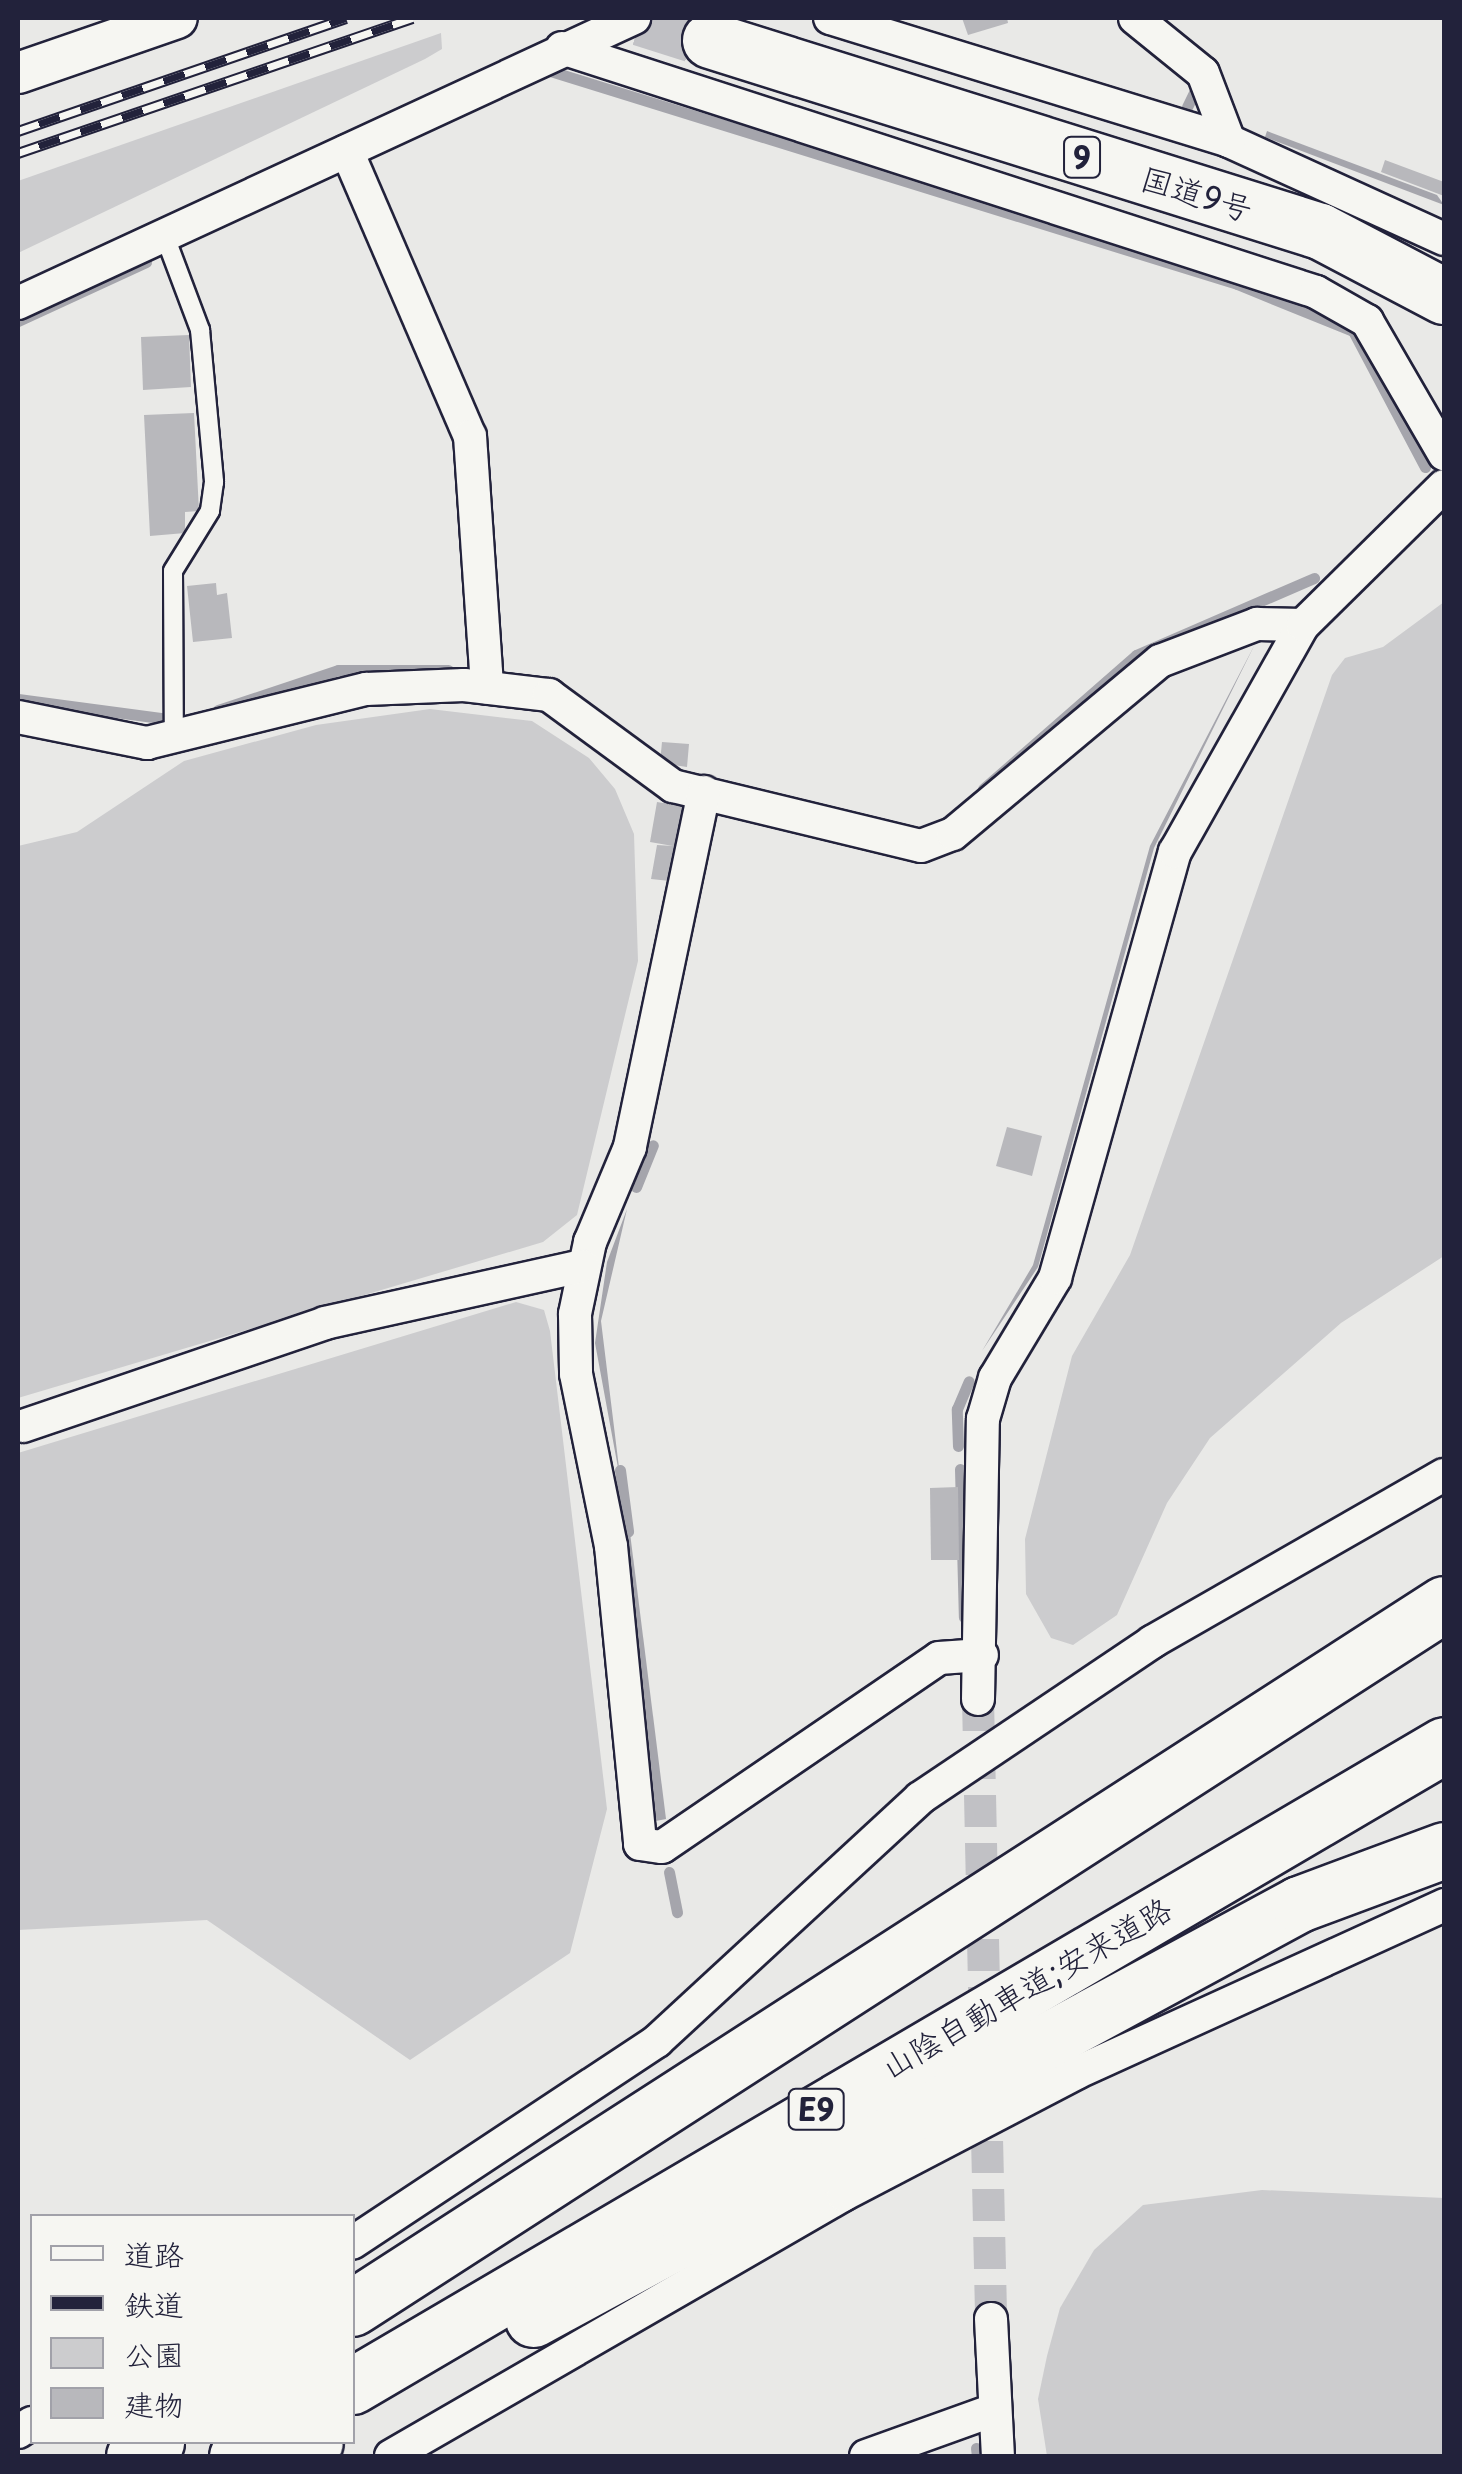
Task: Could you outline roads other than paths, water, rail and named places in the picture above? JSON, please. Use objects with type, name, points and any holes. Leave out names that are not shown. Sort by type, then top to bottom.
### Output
[{"type":"highway","name":"国道9号","points":[[710,40],[1320,231],[1444,296]]},
{"type":"highway","points":[[355,2306],[1444,1604]]},
{"type":"highway","name":"山陰自動車道;安来道路","points":[[355,2384],[1444,1745]]},
{"type":"highway","points":[[355,2418],[910,2108],[1299,1904],[1444,1850]]},
{"type":"highway","points":[[288,2456],[311,2444]]},
{"type":"street","points":[[18,74],[178,18]]},
{"type":"street","points":[[18,304],[562,48],[634,18]]},
{"type":"street","points":[[830,18],[1229,141],[1444,240]]},
{"type":"street","points":[[1135,18],[1203,73],[1229,141]]},
{"type":"street","points":[[562,48],[1316,292],[1368,321],[1444,454]]},
{"type":"street","points":[[348,151],[470,436],[487,688]]},
{"type":"street","points":[[978,1699],[982,1655],[983,1419],[994,1378],[1054,1278],[1175,852],[1303,625],[1444,486]]},
{"type":"street","points":[[18,717],[147,743],[366,689],[487,688],[549,695],[650,774],[884,842],[938,843],[1160,660],[1256,624],[1303,625]]},
{"type":"street","points":[[704,792],[630,1147],[583,1266],[576,1374],[611,1546],[632,1812],[646,1850],[939,1658],[982,1655]]},
{"type":"street","points":[[23,1426],[325,1323],[583,1266]]},
{"type":"street","points":[[355,2241],[656,2040],[920,1798],[1152,1642],[1444,1476]]},
{"type":"street","points":[[392,2456],[860,2186],[1076,2073],[1444,1905]]},
{"type":"street","points":[[991,2319],[998,2456]]},
{"type":"street","points":[[866,2456],[994,2410]]},
{"type":"lane","points":[[164,234],[200,330],[214,482],[210,512],[173,571],[174,738]]},
{"type":"waterway","points":[[547,70],[1237,284],[1353,331],[1425,467]]},
{"type":"waterway","points":[[1187,107],[1198,84]]},
{"type":"waterway","points":[[18,321],[146,262]]},
{"type":"waterway","points":[[983,789],[1136,655],[1314,578]]},
{"type":"waterway","points":[[218,710],[338,670],[448,670]]},
{"type":"waterway","points":[[18,699],[176,720]]},
{"type":"waterway","points":[[636,1187],[653,1145]]},
{"type":"waterway","points":[[958,1446],[957,1409],[969,1381]]},
{"type":"waterway","points":[[960,1469],[964,1617]]},
{"type":"waterway","points":[[620,1470],[628,1531]]},
{"type":"waterway","points":[[669,1872],[677,1912]]},
{"type":"waterway","points":[[976,2448],[977,2456]]},
{"type":"tunnel","points":[[641,18],[710,40]]},
{"type":"tunnel","points":[[978,1699],[985,2024]]},
{"type":"tunnel","points":[[986,2093],[991,2319]]},
{"type":"railway","points":[[18,131],[346,18]]},
{"type":"railway","points":[[18,153],[413,18]]}]
